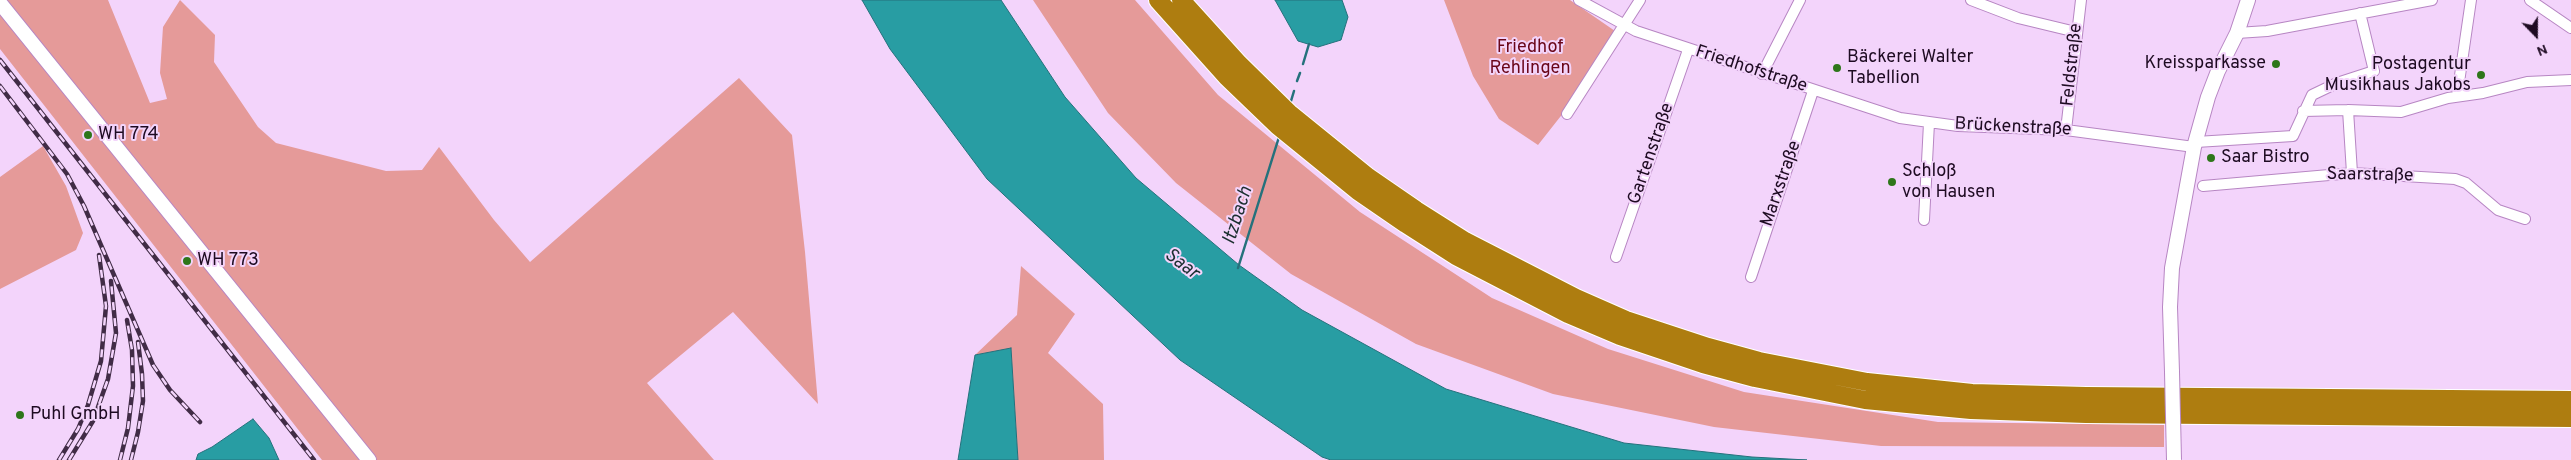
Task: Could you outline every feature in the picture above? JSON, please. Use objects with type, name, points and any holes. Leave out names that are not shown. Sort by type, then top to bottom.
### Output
[{"type":"highway","points":[[1158,0],[1214,64],[1278,126],[1358,191],[1406,224],[1456,256],[1568,314],[1620,336],[1703,364],[1755,378],[1856,398],[1971,410],[2095,414],[2571,418]]},
{"type":"highway","points":[[1181,0],[1239,64],[1289,113],[1368,177],[1416,210],[1465,241],[1576,298],[1634,323],[1708,347],[1759,361],[1867,382],[1972,393],[2086,396],[2571,400]]},
{"type":"main road","points":[[2174,460],[2171,287],[2187,184],[2195,144],[2218,71],[2237,32],[2248,0]]},
{"type":"main road","points":[[0,3],[369,460]]},
{"type":"street","name":"Friedhofstraße","points":[[1579,0],[1623,26],[1688,50],[1900,118],[1929,123]]},
{"type":"street","points":[[1567,114],[1640,0]]},
{"type":"street","points":[[1762,74],[1800,0]]},
{"type":"street","points":[[1971,0],[2018,18],[2076,32]]},
{"type":"street","name":"Feldstraße","points":[[2066,130],[2081,0]]},
{"type":"street","points":[[2237,32],[2267,31],[2432,0]]},
{"type":"street","points":[[2457,96],[2471,0]]},
{"type":"street","points":[[2530,0],[2571,28]]},
{"type":"street","points":[[2360,13],[2374,71],[2317,92],[2308,101],[2303,111],[2401,112],[2457,96],[2483,93],[2526,82],[2571,80]]},
{"type":"street","name":"Gartenstraße","points":[[1616,257],[1688,50]]},
{"type":"street","name":"Marxstraße","points":[[1751,277],[1813,91]]},
{"type":"street","points":[[2348,110],[2352,173]]},
{"type":"street","name":"Brückenstraße","points":[[1924,220],[1929,123],[2066,130],[2195,144],[2293,136],[2303,111]]},
{"type":"street","name":"Saarstraße","points":[[2203,186],[2352,173],[2459,180],[2479,192],[2498,210],[2525,220]]},
{"type":"green space","points":[[0,0],[108,0],[150,103],[167,99],[160,73],[163,27],[180,0],[215,35],[214,62],[258,127],[276,143],[386,171],[422,170],[439,147],[494,220],[530,262],[739,78],[792,135],[805,252],[818,404],[733,312],[647,383],[714,460],[322,460],[0,49]]},
{"type":"green space","points":[[1033,0],[1135,0],[1218,95],[1360,212],[1492,298],[1608,349],[1744,392],[1938,422],[2164,425],[2164,447],[1881,446],[1714,427],[1553,394],[1416,344],[1291,274],[1176,183],[1108,113]]},
{"type":"green space","name":"Friedhof Rehlingen","points":[[1444,0],[1570,0],[1615,31],[1564,112],[1538,145],[1499,119],[1473,76]]},
{"type":"green space","points":[[43,146],[66,186],[83,233],[76,250],[0,289],[0,177]]},
{"type":"green space","points":[[1021,266],[1075,314],[1048,353],[1103,404],[1104,460],[1018,460],[1011,349],[975,355],[1017,315]]},
{"type":"water","name":"Saar","points":[[862,0],[1001,0],[1065,97],[1136,178],[1239,265],[1302,310],[1446,389],[1624,443],[1752,457],[1807,460],[1331,460],[1322,457],[1180,360],[987,179],[890,49]]},
{"type":"water","points":[[1275,0],[1342,0],[1348,17],[1341,40],[1318,47],[1298,41]]},
{"type":"water","points":[[1011,348],[1018,460],[958,460],[975,355]]},
{"type":"water","points":[[253,419],[269,438],[279,460],[196,460],[198,454],[212,447]]},
{"type":"waterway","name":"Itzbach","points":[[1303,64],[1309,44]]},
{"type":"waterway","name":"Itzbach","points":[[1297,81],[1300,73]]},
{"type":"waterway","name":"Itzbach","points":[[1291,101],[1294,91]]},
{"type":"waterway","name":"Itzbach","points":[[1238,268],[1279,137]]},
{"type":"railway","points":[[0,60],[314,460]]},
{"type":"railway","points":[[0,86],[67,174],[84,206],[153,365],[170,390],[200,422]]},
{"type":"railway","points":[[59,460],[78,429],[88,405],[101,361],[106,306],[99,255]]},
{"type":"railway","points":[[69,460],[93,421],[108,379],[116,333],[111,281]]},
{"type":"railway","points":[[120,460],[128,428],[133,386],[132,350],[127,320]]},
{"type":"railway","points":[[131,460],[143,401],[138,342]]},
{"type":"place","name":"Kreissparkasse","points":[[2276,64]]},
{"type":"place","name":"Bäckerei Walter Tabellion","points":[[1837,68]]},
{"type":"place","name":"Postagentur Musikhaus Jakobs","points":[[2481,75]]},
{"type":"place","name":"WH 774","points":[[88,135]]},
{"type":"place","name":"Saar Bistro","points":[[2211,158]]},
{"type":"place","name":"Schloß von Hausen","points":[[1892,182]]},
{"type":"place","name":"WH 773","points":[[187,261]]},
{"type":"place","name":"Puhl GmbH","points":[[20,415]]}]
